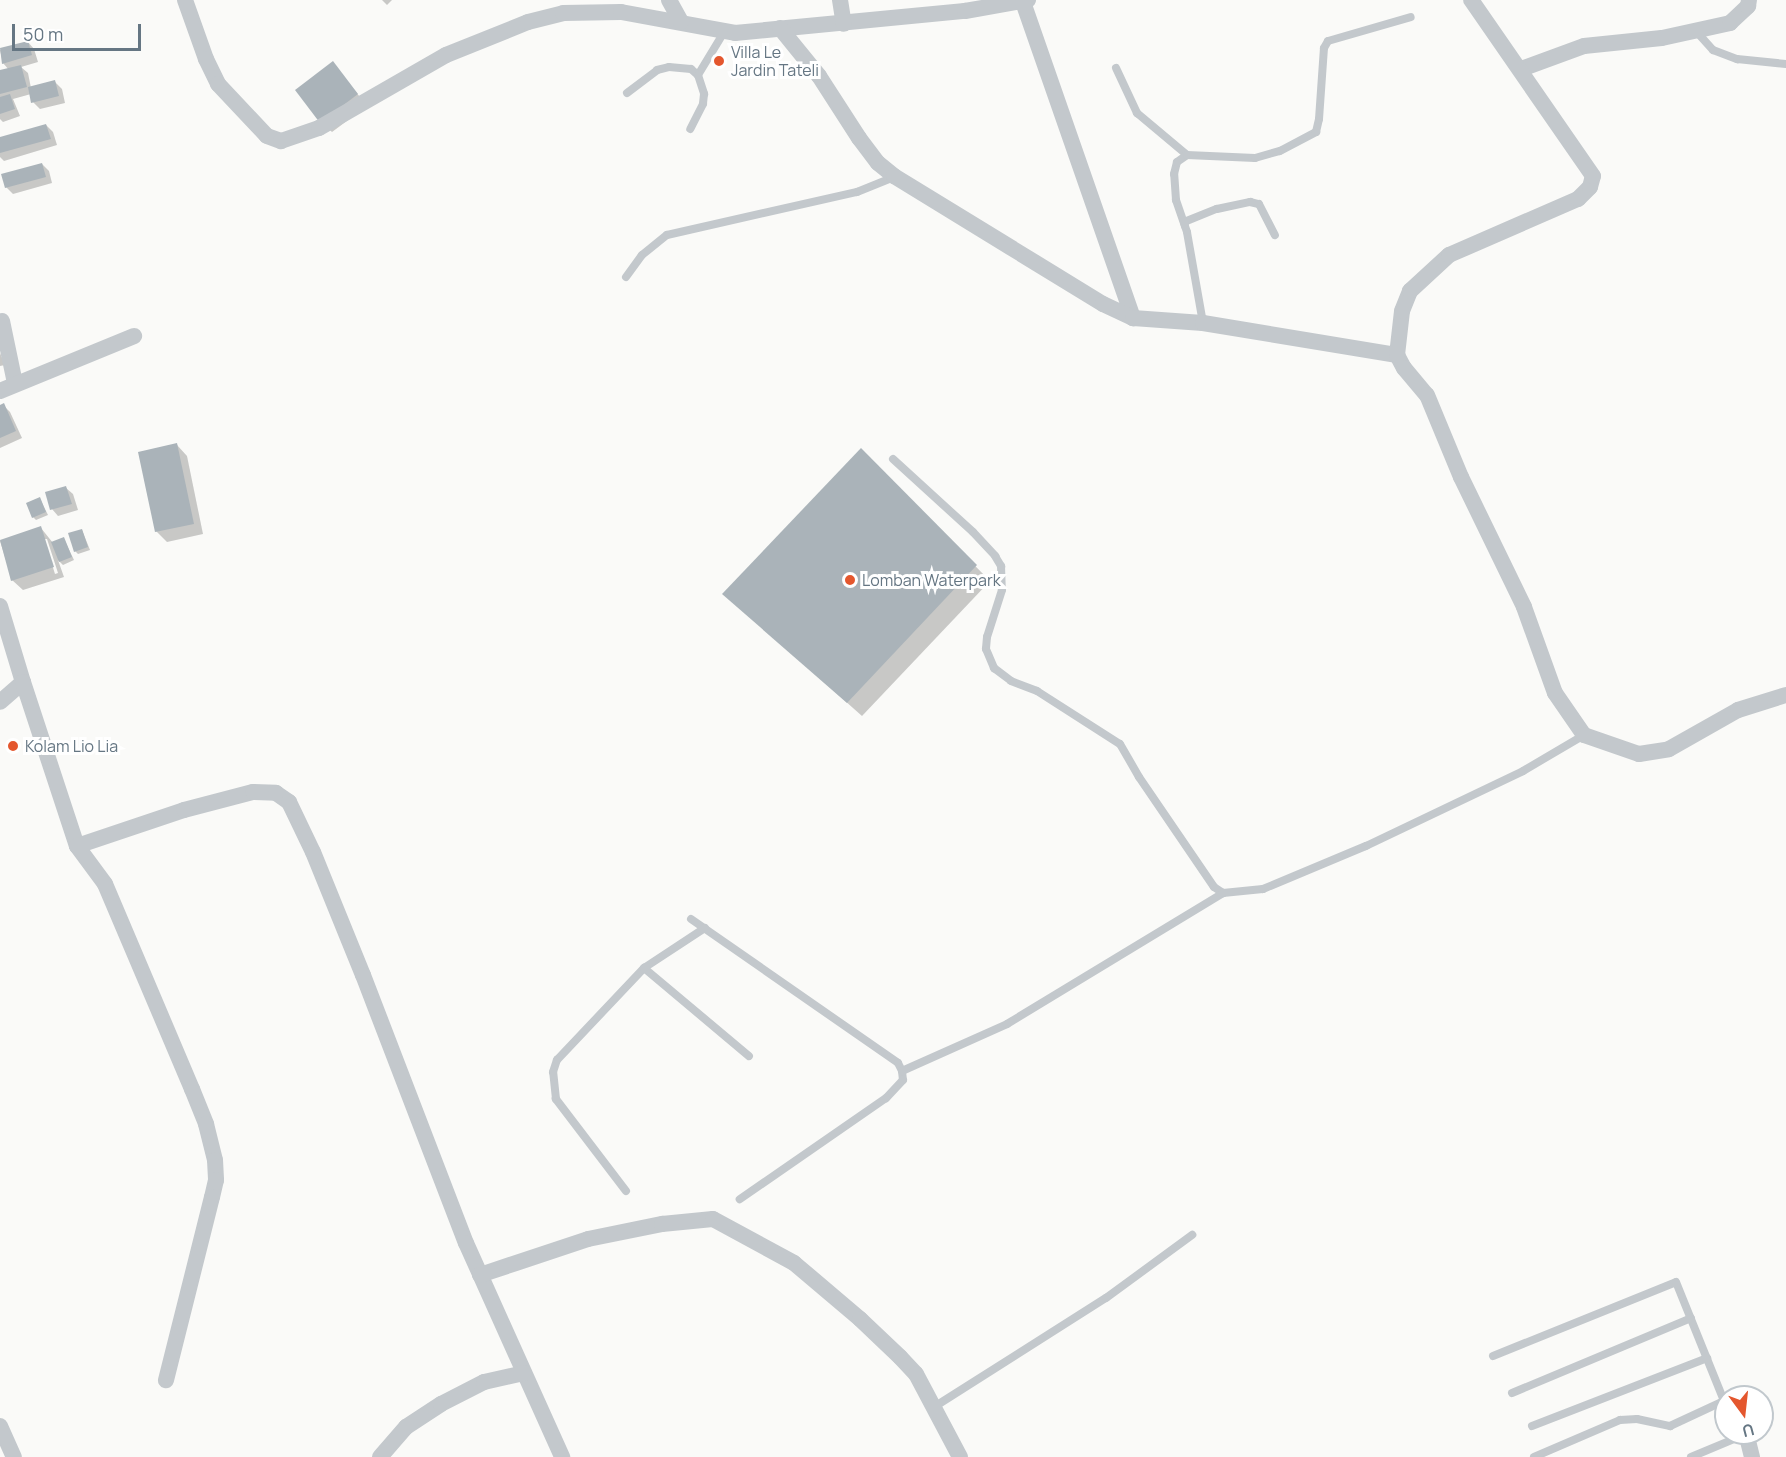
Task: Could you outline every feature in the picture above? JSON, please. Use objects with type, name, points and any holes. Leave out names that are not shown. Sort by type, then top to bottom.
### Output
[{"type":"street","points":[[185,0],[206,59],[218,84],[267,136],[281,141],[319,128],[446,55],[528,22],[589,11],[621,12],[724,32],[844,24],[946,6],[1026,1],[1133,318]]},
{"type":"street","points":[[669,0],[681,22]]},
{"type":"street","points":[[840,0],[844,24]]},
{"type":"street","points":[[1471,0],[1593,176],[1590,187],[1578,200],[1449,255],[1410,291],[1402,311],[1396,355],[1427,395],[1461,477],[1524,607],[1555,693],[1584,735],[1639,754],[1669,749],[1738,710],[1786,695]]},
{"type":"street","points":[[1521,69],[1584,46],[1662,38],[1730,23],[1748,6],[1749,0]]},
{"type":"street","points":[[780,28],[819,76],[878,163],[894,176],[1103,304],[1133,318],[1203,323],[1396,355]]},
{"type":"street","points":[[2,321],[15,382]]},
{"type":"street","points":[[0,391],[15,382],[134,336]]},
{"type":"street","points":[[0,606],[77,846],[105,884],[195,1098],[215,1160],[216,1180],[166,1380]]},
{"type":"street","points":[[0,702],[23,682]]},
{"type":"street","points":[[77,846],[184,810],[253,792],[276,793],[289,802],[313,852],[480,1275],[562,1457]]},
{"type":"street","points":[[480,1275],[588,1239],[662,1224],[713,1219],[794,1263],[860,1318],[916,1374],[960,1457]]},
{"type":"street","points":[[380,1457],[406,1427],[462,1392],[484,1382],[524,1373]]},
{"type":"street","points":[[0,1426],[14,1457]]},
{"type":"lane","points":[[1116,68],[1137,113],[1187,155],[1255,158],[1280,152],[1316,132],[1324,48],[1328,41],[1411,17]]},
{"type":"lane","points":[[1694,30],[1713,50],[1737,59],[1786,64]]},
{"type":"lane","points":[[698,75],[724,32]]},
{"type":"lane","points":[[627,93],[657,70],[669,67],[691,69],[703,84],[703,104],[690,129]]},
{"type":"lane","points":[[1187,155],[1177,162],[1174,174],[1176,200],[1187,232]]},
{"type":"lane","points":[[626,277],[642,255],[667,235],[857,192],[894,176]]},
{"type":"lane","points":[[1203,323],[1184,222],[1217,209],[1250,202],[1259,204],[1275,235]]},
{"type":"lane","points":[[893,459],[973,532],[1001,566],[1002,590],[987,637],[986,649],[994,668],[1011,681],[1037,691],[1120,744],[1139,777],[1214,887],[1223,893]]},
{"type":"lane","points":[[902,1071],[1007,1024],[1223,893],[1263,889],[1366,846],[1523,771],[1584,735]]},
{"type":"lane","points":[[691,919],[844,1028],[898,1063],[902,1071],[903,1080],[886,1098],[740,1199]]},
{"type":"lane","points":[[627,1191],[556,1099],[553,1072],[557,1060],[644,968],[705,927]]},
{"type":"lane","points":[[644,968],[749,1056]]},
{"type":"lane","points":[[934,1407],[1106,1298],[1192,1235]]},
{"type":"lane","points":[[1493,1356],[1676,1282],[1719,1385]]},
{"type":"lane","points":[[1512,1393],[1691,1318]]},
{"type":"lane","points":[[1532,1426],[1707,1358]]},
{"type":"lane","points":[[1534,1457],[1620,1420],[1637,1419],[1670,1426],[1714,1405]]},
{"type":"lane","points":[[1691,1457],[1718,1445]]},
{"type":"building","points":[[28,41],[32,55],[2,64],[0,48]]},
{"type":"building","points":[[333,61],[358,94],[320,123],[295,90]]},
{"type":"building","points":[[21,65],[27,87],[0,94],[0,70]]},
{"type":"building","points":[[55,80],[59,96],[31,103],[28,87]]},
{"type":"building","points":[[10,94],[15,109],[0,114],[0,97]]},
{"type":"building","points":[[46,124],[51,139],[0,153],[0,137]]},
{"type":"building","points":[[42,163],[46,177],[5,188],[1,174]]},
{"type":"building","points":[[4,403],[16,431],[0,438],[0,405]]},
{"type":"building","points":[[177,443],[194,524],[155,532],[138,452]]},
{"type":"building","name":"Lomban Waterpark","points":[[861,448],[977,565],[847,703],[722,594]]},
{"type":"building","points":[[66,486],[72,504],[50,510],[45,492]]},
{"type":"building","points":[[40,497],[46,512],[32,518],[26,503]]},
{"type":"building","points":[[41,526],[54,567],[11,581],[0,540]]},
{"type":"building","points":[[82,529],[88,547],[74,552],[68,533]]},
{"type":"building","points":[[64,537],[72,557],[59,562],[51,542]]},
{"type":"place","name":"Villa Le Jardin Tateli","points":[[719,61]]},
{"type":"place","name":"Lomban Waterpark","points":[[850,580]]},
{"type":"place","name":"Kolam Lio Lia","points":[[13,746]]}]
